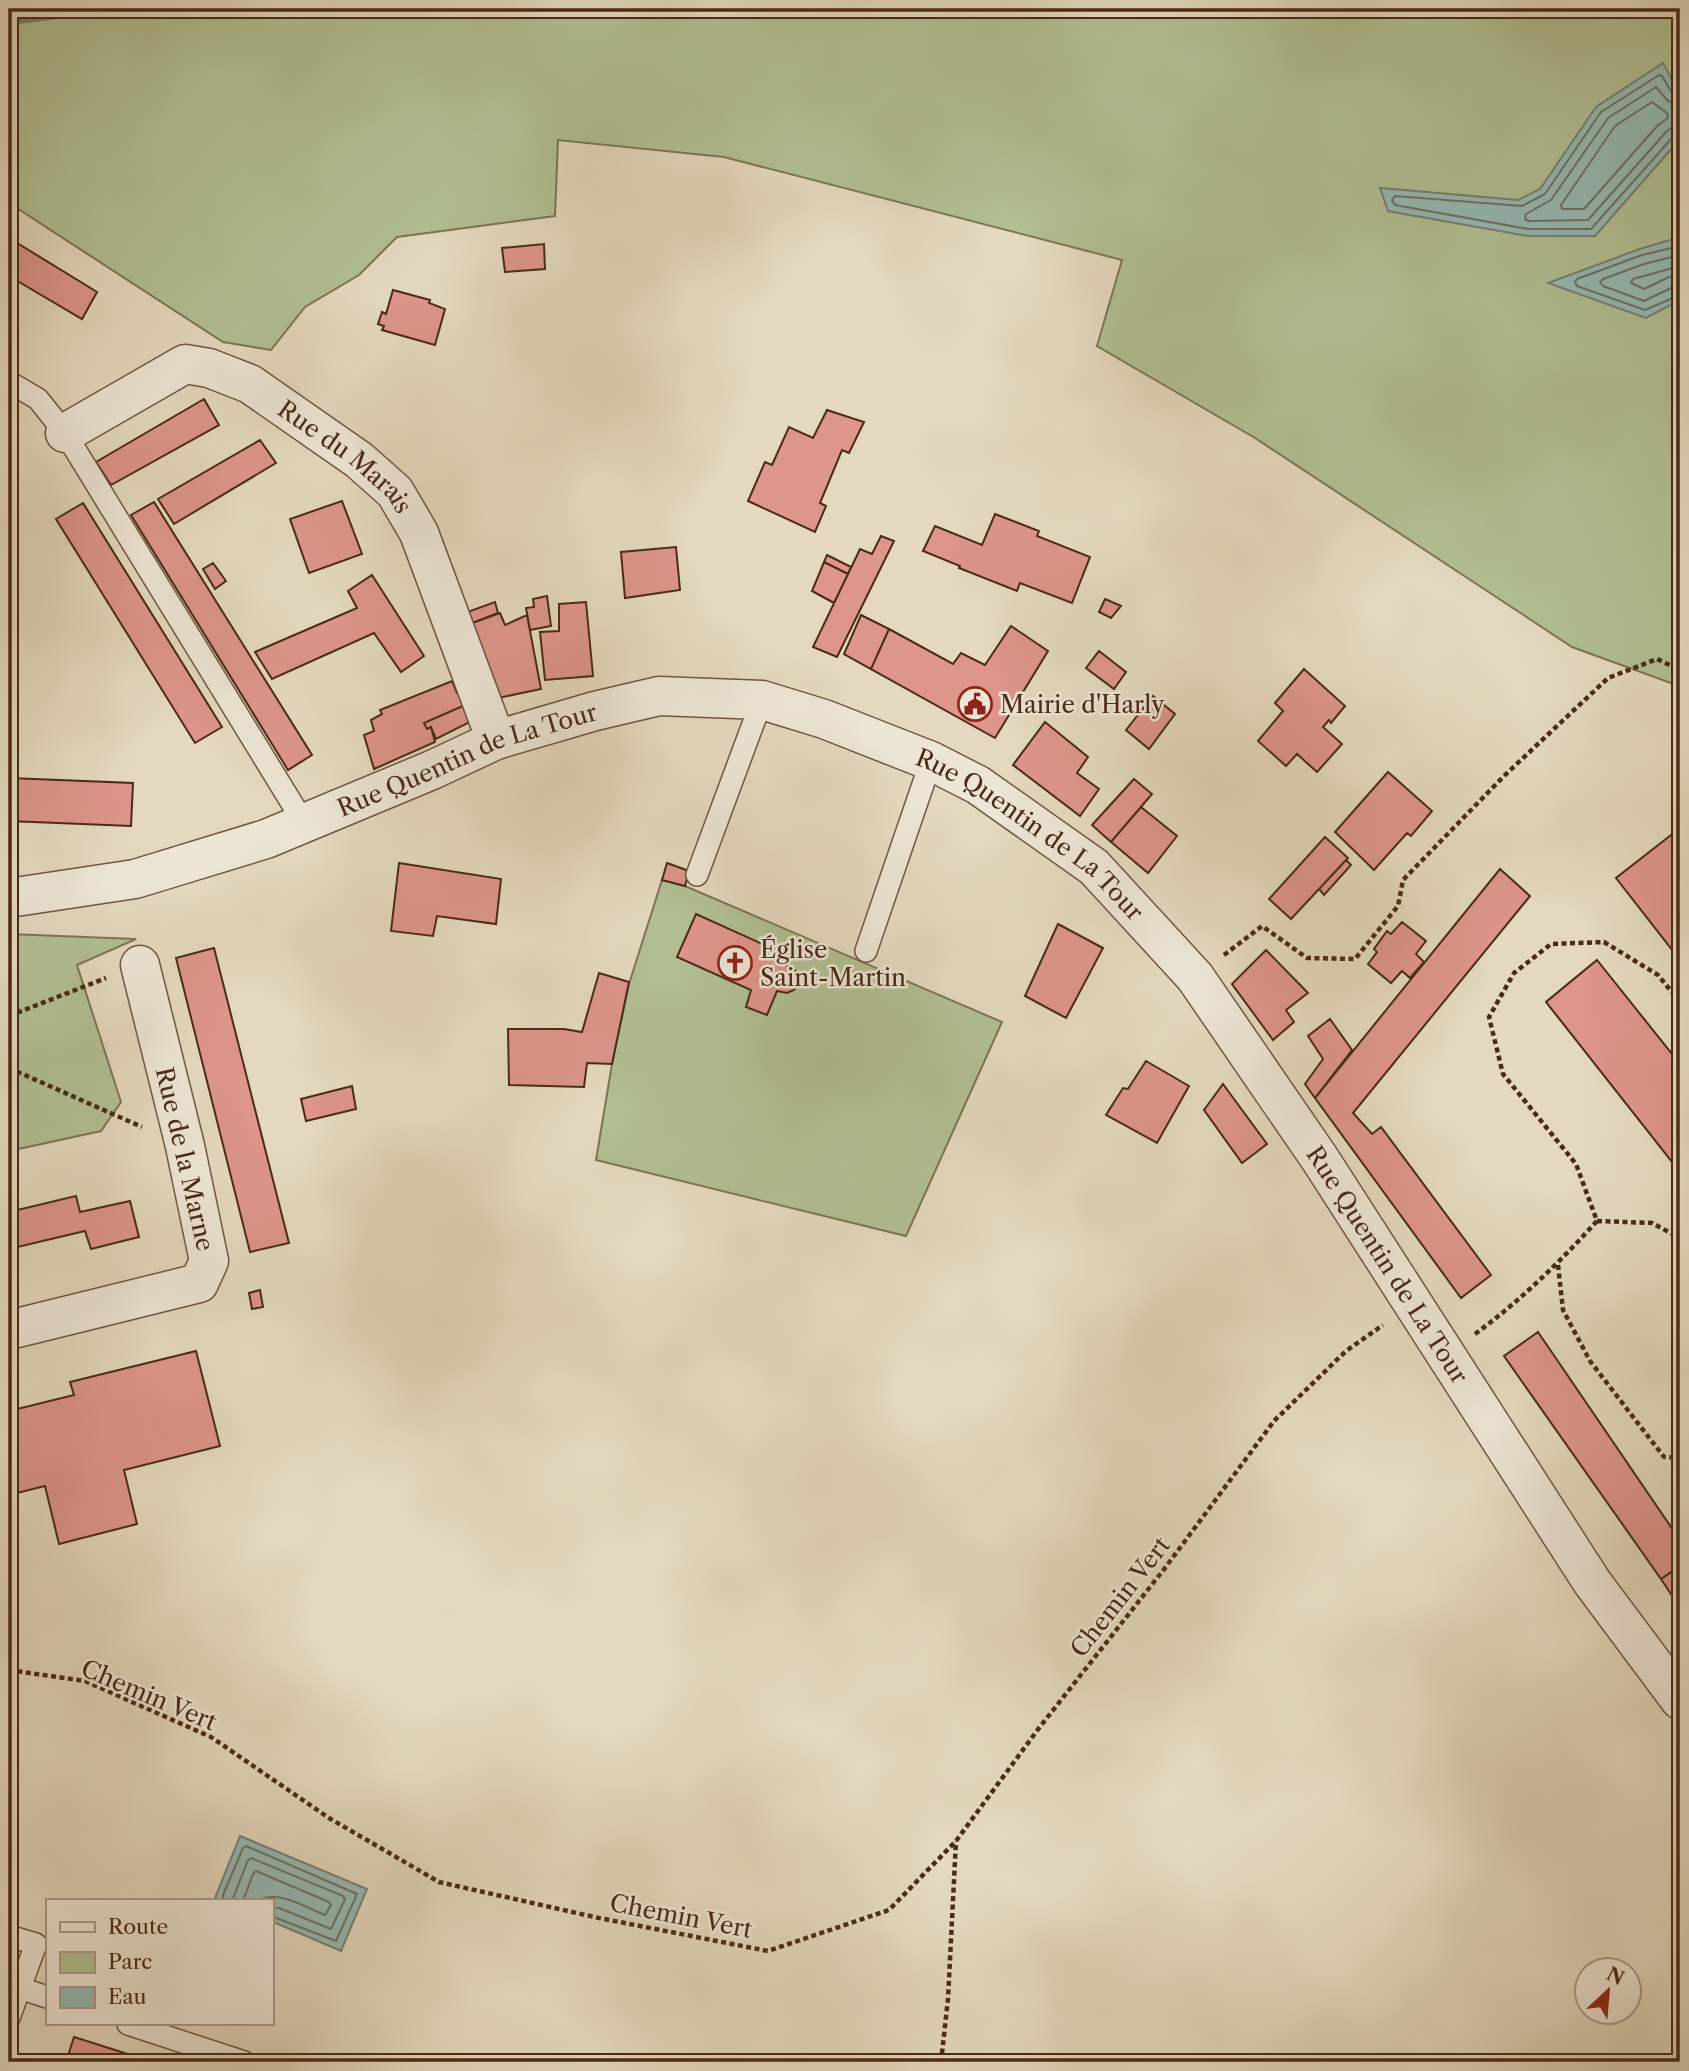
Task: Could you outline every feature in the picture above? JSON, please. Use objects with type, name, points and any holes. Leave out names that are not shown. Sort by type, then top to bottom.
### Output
[{"type":"street","name":"Rue du Marais","points":[[65,433],[185,364],[209,368],[250,384],[359,460],[395,492],[419,533],[496,740]]},
{"type":"street","name":"Rue Quentin de La Tour","points":[[9,898],[135,878],[266,839],[432,770],[496,740],[595,711],[659,696],[762,700],[824,719],[931,761],[978,785],[1094,867],[1195,977],[1320,1159],[1592,1582],[1680,1700]]},
{"type":"street","name":"Rue de la Marne","points":[[9,1330],[199,1283],[209,1261],[185,1146],[140,965]]},
{"type":"lane","points":[[9,382],[38,398],[65,433],[304,823]]},
{"type":"lane","points":[[697,875],[762,700]]},
{"type":"lane","points":[[866,951],[931,761]]},
{"type":"lane","points":[[9,1936],[36,1944],[9,2018]]},
{"type":"lane","points":[[20,1988],[46,1997]]},
{"type":"lane","points":[[131,2025],[244,2062]]},
{"type":"path","points":[[1195,977],[1262,926],[1307,958],[1355,959],[1398,906],[1403,880],[1504,776],[1608,678],[1657,659],[1680,670]]},
{"type":"path","points":[[1597,1221],[1576,1164],[1503,1074],[1489,1017],[1514,973],[1551,944],[1604,942],[1658,975],[1680,1002]]},
{"type":"path","points":[[9,1013],[14,1014],[140,965]]},
{"type":"path","points":[[9,1069],[185,1146]]},
{"type":"path","points":[[1446,1356],[1503,1313],[1558,1264],[1597,1221],[1652,1223],[1680,1238]]},
{"type":"path","points":[[1558,1264],[1563,1310],[1590,1362],[1664,1457],[1680,1458]]},
{"type":"path","name":"Chemin Vert","points":[[9,1670],[85,1681],[211,1737],[329,1818],[439,1882],[599,1918],[768,1951],[889,1910],[956,1841],[1039,1728],[1165,1569],[1274,1421],[1346,1350],[1412,1305]]},
{"type":"path","points":[[941,2062],[948,1999],[956,1841]]},
{"type":"green space","points":[[9,9],[1680,9],[1680,693],[1671,683],[1572,647],[1255,438],[1097,346],[1122,260],[724,157],[558,140],[555,216],[397,237],[359,275],[305,307],[271,350],[223,342],[9,203]]},
{"type":"green space","points":[[662,880],[685,886],[1002,1022],[906,1236],[596,1160],[629,984]]},
{"type":"green space","points":[[9,934],[136,939],[77,965],[121,1102],[101,1131],[9,1151]]},
{"type":"water","points":[[1663,63],[1680,94],[1680,139],[1595,236],[1528,236],[1388,211],[1380,188],[1518,200],[1540,189],[1596,107]]},
{"type":"water","points":[[1680,237],[1680,300],[1646,318],[1548,283],[1640,249]]},
{"type":"water","points":[[240,1836],[367,1889],[341,1951],[273,1922],[273,1899],[215,1898]]},
{"type":"building","points":[[9,238],[97,292],[82,319],[9,276]]},
{"type":"building","points":[[544,244],[545,269],[505,272],[502,248]]},
{"type":"building","points":[[393,290],[430,300],[429,303],[445,309],[435,345],[382,330],[384,326],[378,324],[382,312],[386,314]]},
{"type":"building","points":[[204,399],[219,425],[111,485],[96,462]]},
{"type":"building","points":[[827,410],[864,422],[849,453],[842,450],[820,503],[826,506],[815,532],[748,501],[765,462],[772,465],[789,427],[813,438]]},
{"type":"building","points":[[260,440],[276,463],[174,524],[158,499]]},
{"type":"building","points":[[342,501],[362,554],[309,573],[290,519]]},
{"type":"building","points":[[154,502],[312,755],[288,770],[131,515]]},
{"type":"building","points":[[83,503],[222,727],[195,743],[56,519]]},
{"type":"building","points":[[995,514],[1039,531],[1037,536],[1090,557],[1072,603],[1020,583],[1017,591],[923,551],[935,526],[982,545]]},
{"type":"building","points":[[881,536],[894,541],[837,657],[813,647],[860,549],[872,554]]},
{"type":"building","points":[[676,547],[680,590],[625,598],[621,552]]},
{"type":"building","points":[[827,555],[851,567],[848,574],[824,562]]},
{"type":"building","points":[[824,562],[848,574],[834,603],[812,591]]},
{"type":"building","points":[[213,563],[226,581],[215,589],[203,569]]},
{"type":"building","points":[[372,575],[424,656],[401,672],[374,633],[272,679],[255,652],[357,608],[348,591]]},
{"type":"building","points":[[547,596],[551,626],[530,630],[526,608],[534,607],[533,599]]},
{"type":"building","points":[[1105,599],[1121,606],[1111,618],[1099,612]]},
{"type":"building","points":[[495,602],[498,613],[467,625],[462,614]]},
{"type":"building","points":[[586,602],[593,676],[545,680],[540,632],[559,631],[559,604]]},
{"type":"building","points":[[500,613],[505,625],[527,615],[541,689],[493,699],[467,625]]},
{"type":"building","points":[[861,615],[889,629],[871,669],[844,654]]},
{"type":"building","name":"Mairie d'Harly","points":[[1011,626],[1048,651],[995,738],[871,669],[889,629],[953,664],[961,653],[985,665]]},
{"type":"building","points":[[1099,651],[1126,672],[1114,689],[1086,668]]},
{"type":"building","points":[[1304,669],[1345,706],[1331,723],[1329,720],[1323,727],[1342,744],[1317,772],[1297,754],[1286,766],[1258,741],[1283,711],[1275,703]]},
{"type":"building","points":[[452,681],[457,693],[466,689],[472,702],[424,723],[427,729],[431,727],[435,742],[374,769],[364,735],[374,731],[371,720],[382,714],[380,710]]},
{"type":"building","points":[[1153,696],[1175,714],[1149,749],[1126,730]]},
{"type":"building","points":[[472,702],[472,721],[436,739],[431,727],[427,729],[424,723]]},
{"type":"building","points":[[1045,722],[1088,757],[1077,773],[1099,789],[1080,816],[1013,765]]},
{"type":"building","points":[[1388,772],[1432,811],[1411,836],[1407,833],[1374,870],[1335,832]]},
{"type":"building","points":[[9,778],[133,783],[131,826],[9,821]]},
{"type":"building","points":[[1134,779],[1152,794],[1111,842],[1092,825]]},
{"type":"building","points":[[1141,807],[1177,836],[1148,873],[1111,842]]},
{"type":"building","points":[[1680,828],[1680,960],[1616,878]]},
{"type":"building","points":[[1325,837],[1348,858],[1291,919],[1269,899]]},
{"type":"building","points":[[1346,860],[1351,865],[1324,895],[1319,889]]},
{"type":"building","points":[[399,863],[501,879],[496,924],[437,916],[433,936],[391,931]]},
{"type":"building","points":[[667,863],[689,871],[685,886],[662,880]]},
{"type":"building","points":[[1500,869],[1530,896],[1353,1113],[1372,1134],[1381,1127],[1491,1275],[1461,1298],[1315,1098]]},
{"type":"building","name":"Église Saint-Martin","points":[[696,914],[769,947],[767,955],[798,973],[799,984],[787,993],[777,991],[767,1015],[746,1007],[751,990],[677,957]]},
{"type":"building","points":[[1402,922],[1426,941],[1416,954],[1424,962],[1410,978],[1402,971],[1391,983],[1368,964],[1377,952],[1374,949],[1387,931],[1391,934]]},
{"type":"building","points":[[1058,924],[1103,948],[1066,1018],[1025,996]]},
{"type":"building","points":[[214,948],[289,1243],[250,1252],[176,958]]},
{"type":"building","points":[[1266,950],[1308,993],[1286,1010],[1294,1022],[1273,1040],[1232,984]]},
{"type":"building","points":[[1597,960],[1680,1064],[1680,1172],[1546,1002]]},
{"type":"building","points":[[599,973],[629,982],[612,1064],[587,1063],[584,1087],[509,1085],[508,1029],[564,1029],[582,1032]]},
{"type":"building","points":[[1330,1019],[1352,1050],[1315,1098],[1305,1084],[1323,1059],[1308,1036]]},
{"type":"building","points":[[1146,1061],[1189,1086],[1157,1143],[1106,1115],[1123,1088],[1128,1089]]},
{"type":"building","points":[[1223,1084],[1267,1144],[1242,1163],[1204,1110]]},
{"type":"building","points":[[352,1086],[356,1109],[306,1121],[301,1099]]},
{"type":"building","points":[[76,1196],[80,1212],[130,1201],[139,1237],[91,1249],[85,1231],[9,1249],[9,1212]]},
{"type":"building","points":[[260,1290],[263,1307],[252,1309],[249,1293]]},
{"type":"building","points":[[1538,1332],[1671,1527],[1680,1521],[1680,1566],[1661,1579],[1504,1356]]},
{"type":"building","points":[[196,1351],[220,1446],[124,1470],[137,1524],[59,1544],[45,1486],[9,1495],[9,1411],[74,1395],[70,1382]]},
{"type":"building","points":[[1680,1566],[1680,1608],[1661,1579]]},
{"type":"building","points":[[74,2037],[153,2062],[66,2062]]},
{"type":"waterway","points":[[9,20],[100,9]]},
{"type":"place","name":"Mairie d'Harly","points":[[975,704]]},
{"type":"place","name":"Église Saint-Martin","points":[[735,963]]}]
